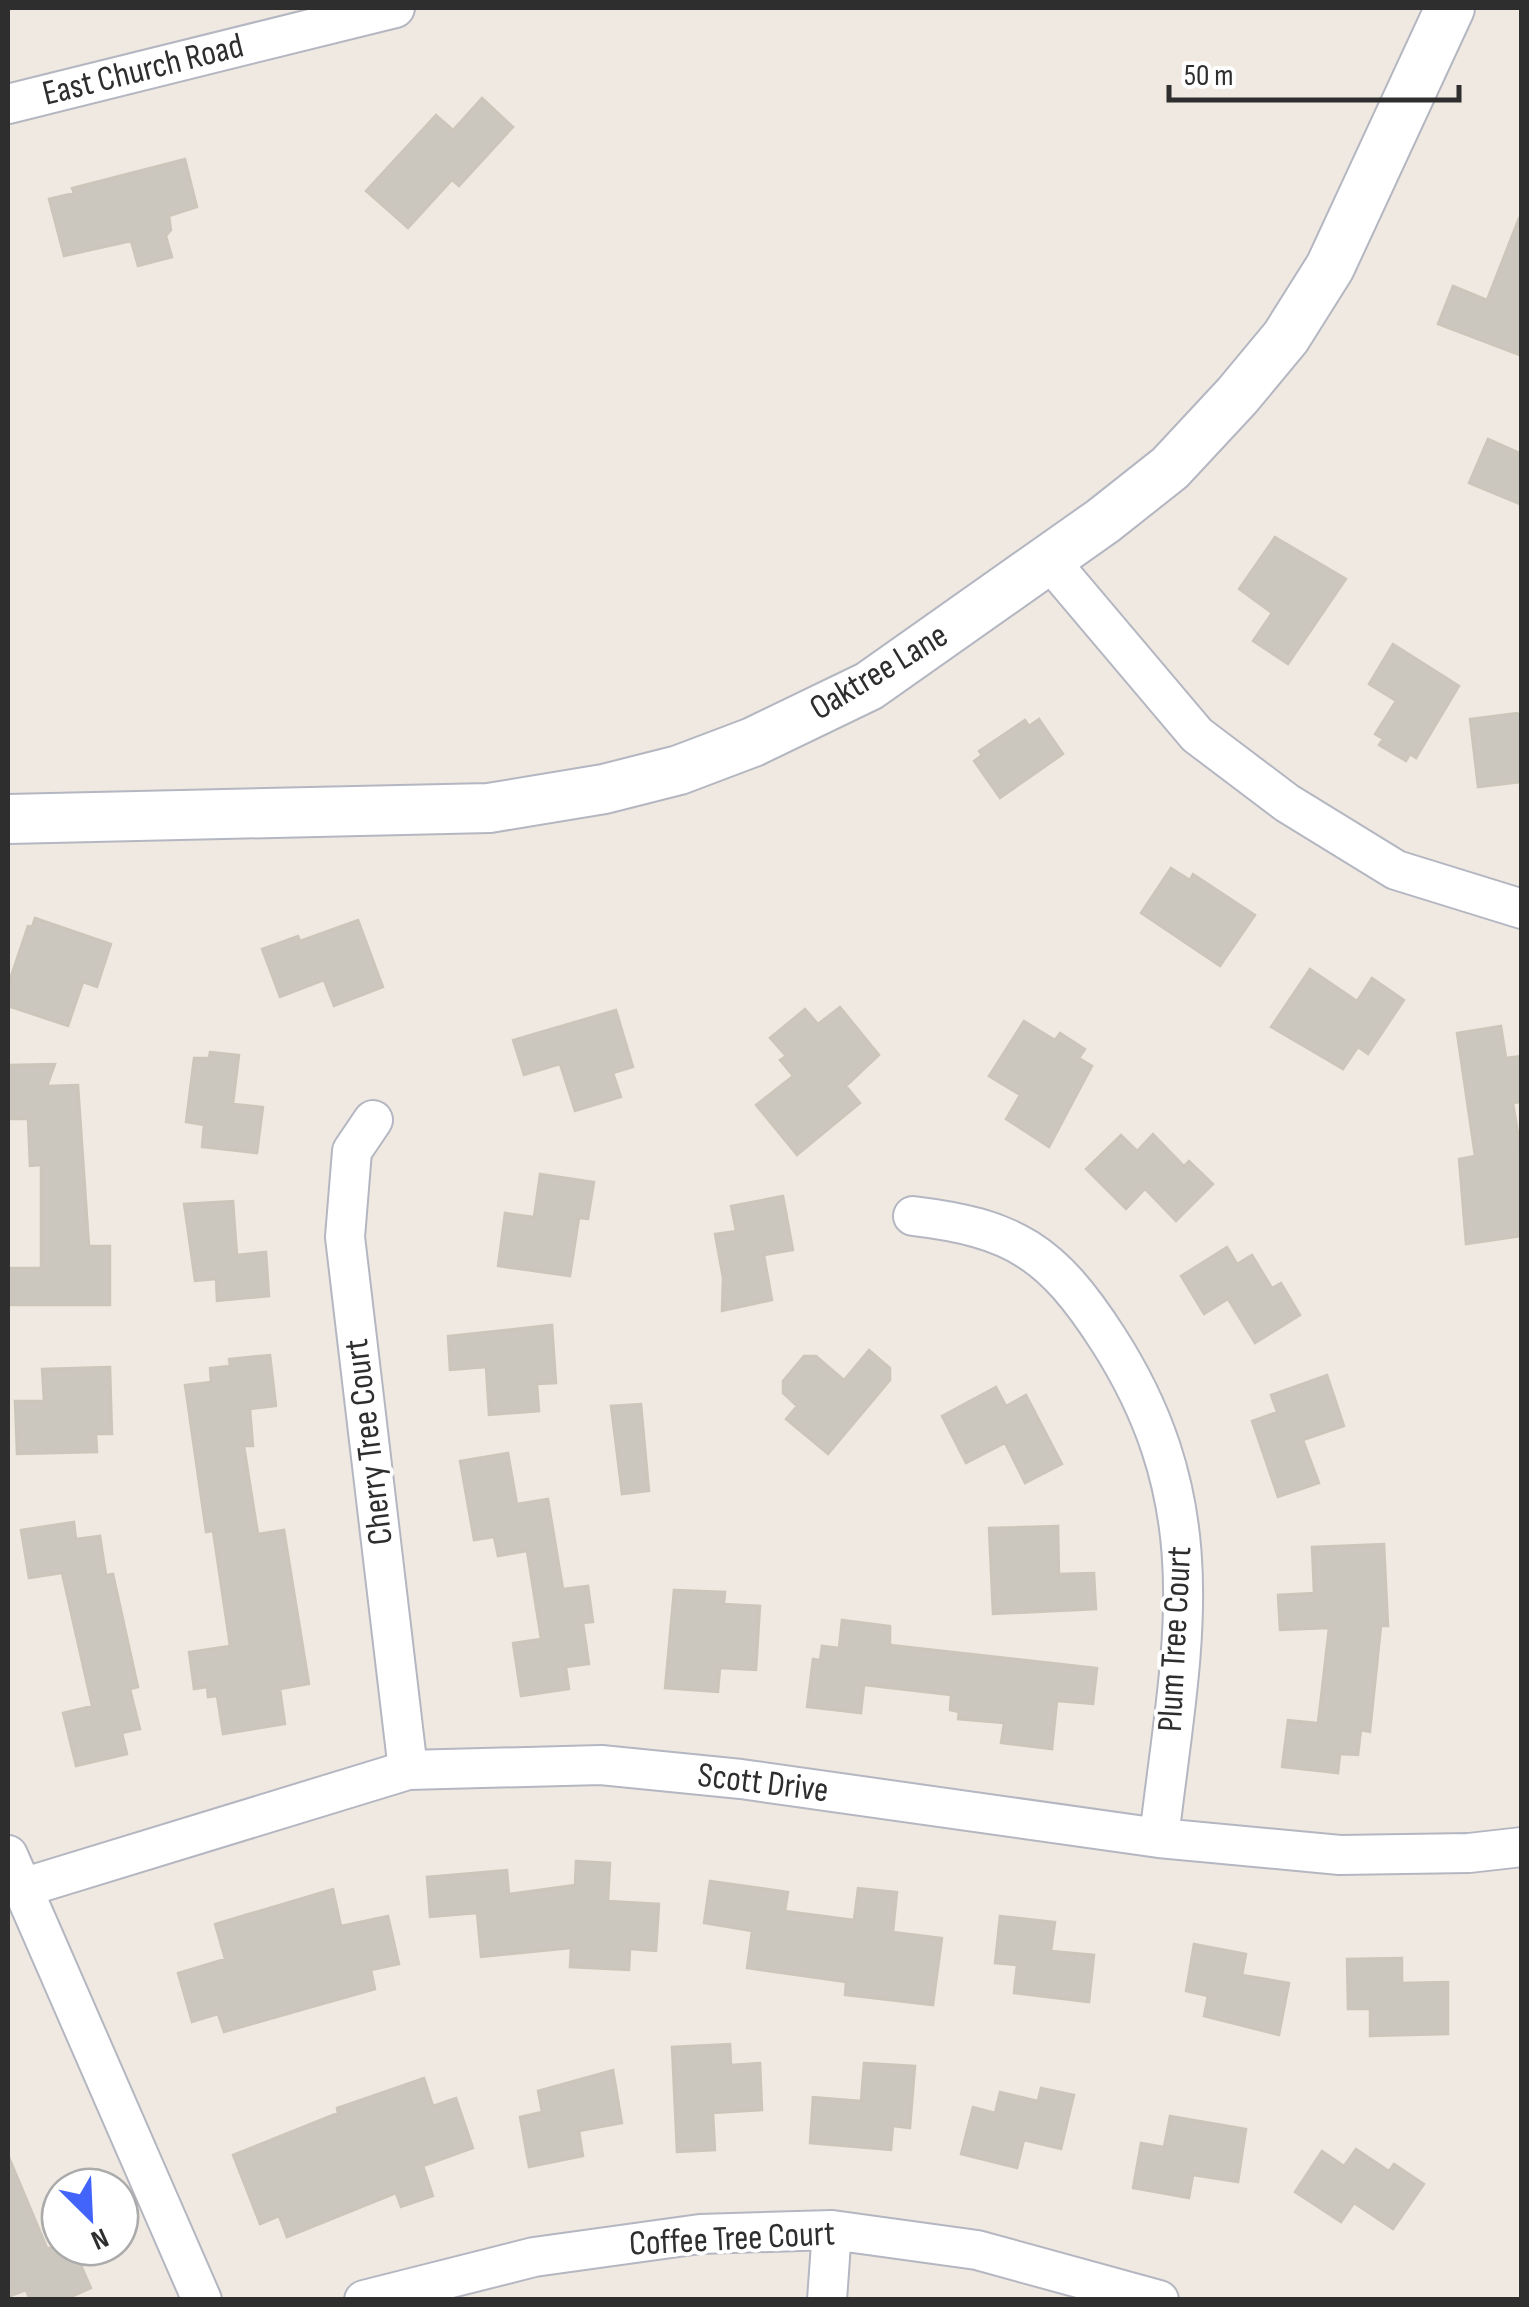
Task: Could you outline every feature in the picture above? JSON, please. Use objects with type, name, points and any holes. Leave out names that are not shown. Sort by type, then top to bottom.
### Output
[{"type":"street","name":"East Church Road","points":[[8,104],[394,8]]},
{"type":"street","name":"Oaktree Lane","points":[[8,819],[489,808],[604,789],[679,770],[752,742],[869,686],[1050,560],[1170,468],[1286,338],[1330,267],[1450,8]]},
{"type":"street","points":[[1050,560],[1196,735],[1287,804],[1396,870],[1522,908]]},
{"type":"street","name":"Cherry Tree Court","points":[[372,1120],[352,1150],[345,1238],[408,1770]]},
{"type":"street","name":"Plum Tree Court","points":[[912,1216],[976,1224],[1035,1251],[1094,1317],[1142,1392],[1170,1464],[1183,1540],[1183,1629],[1159,1838]]},
{"type":"street","name":"Scott Drive","points":[[13,1872],[408,1770],[602,1765],[741,1778],[1159,1838],[1340,1855],[1469,1854],[1522,1846]]},
{"type":"street","points":[[13,1872],[202,2300]]},
{"type":"street","points":[[827,2300],[832,2230]]},
{"type":"street","name":"Coffee Tree Court","points":[[364,2300],[534,2257],[700,2234],[832,2230],[978,2250],[1159,2300]]},
{"type":"building","points":[[482,98],[513,127],[459,186],[452,180],[408,228],[366,191],[436,115],[453,130]]},
{"type":"building","points":[[185,159],[197,207],[169,216],[171,230],[166,236],[172,257],[138,266],[131,241],[64,256],[49,199],[74,193],[72,188]]},
{"type":"building","points":[[1519,218],[1522,356],[1438,324],[1453,286],[1487,300]]},
{"type":"building","points":[[1488,439],[1522,454],[1522,505],[1469,483]]},
{"type":"building","points":[[1275,537],[1346,579],[1288,664],[1253,641],[1272,613],[1239,589]]},
{"type":"building","points":[[1393,644],[1459,686],[1416,758],[1410,754],[1406,761],[1379,745],[1383,739],[1375,734],[1396,701],[1369,684]]},
{"type":"building","points":[[1517,713],[1522,719],[1522,782],[1478,787],[1470,719]]},
{"type":"building","points":[[1039,719],[1063,754],[1000,798],[974,761],[982,755],[979,751],[1025,720],[1029,726]]},
{"type":"building","points":[[1171,868],[1190,880],[1193,874],[1255,915],[1220,966],[1141,913]]},
{"type":"building","points":[[35,918],[111,944],[97,987],[83,982],[68,1026],[8,1006],[8,985],[28,926],[32,927]]},
{"type":"building","points":[[358,920],[383,987],[334,1006],[324,980],[280,997],[262,949],[298,936],[300,941]]},
{"type":"building","points":[[1310,969],[1357,1001],[1372,978],[1404,1000],[1368,1054],[1358,1047],[1343,1069],[1271,1027]]},
{"type":"building","points":[[840,1007],[879,1055],[846,1086],[860,1103],[797,1155],[756,1105],[793,1076],[780,1060],[786,1056],[770,1038],[805,1009],[818,1024]]},
{"type":"building","points":[[616,1010],[633,1067],[613,1073],[621,1097],[575,1111],[560,1064],[524,1075],[513,1040]]},
{"type":"building","points":[[1024,1021],[1055,1040],[1060,1033],[1085,1049],[1079,1058],[1092,1066],[1049,1147],[1006,1119],[1020,1095],[989,1076]]},
{"type":"building","points":[[1501,1026],[1506,1058],[1522,1056],[1522,1102],[1513,1103],[1522,1158],[1522,1236],[1466,1244],[1459,1159],[1475,1156],[1457,1033]]},
{"type":"building","points":[[210,1052],[239,1055],[233,1104],[263,1107],[257,1153],[202,1147],[204,1125],[186,1122],[194,1058],[209,1058]]},
{"type":"building","points":[[55,1064],[47,1086],[78,1085],[89,1246],[110,1246],[110,1305],[8,1305],[8,1268],[41,1268],[41,1165],[30,1166],[28,1119],[8,1119],[8,1065]]},
{"type":"building","points":[[1153,1134],[1184,1166],[1189,1161],[1213,1184],[1176,1221],[1145,1189],[1126,1209],[1086,1169],[1121,1135],[1137,1151]]},
{"type":"building","points":[[540,1174],[594,1182],[588,1219],[579,1218],[570,1276],[498,1266],[505,1213],[534,1217]]},
{"type":"building","points":[[783,1196],[793,1250],[764,1255],[772,1300],[722,1311],[723,1278],[715,1234],[736,1231],[731,1206]]},
{"type":"building","points":[[233,1201],[237,1255],[266,1252],[269,1296],[217,1301],[216,1279],[195,1281],[184,1204]]},
{"type":"building","points":[[1227,1247],[1237,1264],[1252,1255],[1272,1288],[1281,1283],[1300,1315],[1255,1343],[1228,1299],[1204,1314],[1181,1276]]},
{"type":"building","points":[[552,1325],[556,1383],[537,1384],[539,1411],[489,1415],[486,1367],[450,1370],[448,1336]]},
{"type":"building","points":[[869,1350],[890,1368],[890,1380],[828,1454],[786,1419],[797,1406],[783,1393],[783,1381],[804,1356],[816,1356],[844,1380]]},
{"type":"building","points":[[270,1355],[276,1406],[250,1409],[253,1446],[244,1446],[258,1534],[284,1530],[309,1684],[280,1689],[285,1724],[223,1734],[217,1696],[208,1697],[207,1687],[194,1689],[189,1652],[230,1646],[213,1531],[206,1532],[185,1385],[211,1382],[210,1368],[230,1366],[229,1359]]},
{"type":"building","points":[[110,1367],[112,1434],[96,1434],[97,1452],[17,1454],[15,1401],[44,1401],[42,1369]]},
{"type":"building","points":[[1327,1375],[1344,1426],[1303,1440],[1319,1483],[1278,1497],[1252,1421],[1277,1412],[1271,1395]]},
{"type":"building","points":[[996,1387],[1006,1406],[1026,1395],[1062,1464],[1025,1483],[1005,1443],[966,1463],[942,1416]]},
{"type":"building","points":[[641,1404],[649,1491],[622,1494],[611,1406]]},
{"type":"building","points":[[508,1453],[517,1504],[548,1499],[563,1589],[588,1586],[593,1622],[583,1623],[589,1664],[566,1667],[569,1689],[521,1696],[513,1643],[541,1639],[527,1551],[498,1556],[494,1537],[474,1540],[460,1461]]},
{"type":"building","points":[[74,1522],[76,1539],[100,1536],[106,1575],[113,1574],[138,1687],[130,1689],[140,1729],[122,1733],[127,1754],[76,1766],[63,1713],[92,1706],[62,1573],[29,1578],[21,1530]]},
{"type":"building","points":[[1058,1526],[1059,1574],[1094,1573],[1096,1609],[993,1614],[989,1528]]},
{"type":"building","points":[[1384,1544],[1388,1626],[1381,1626],[1370,1732],[1361,1730],[1358,1755],[1340,1754],[1338,1773],[1282,1767],[1288,1720],[1318,1723],[1329,1628],[1280,1630],[1278,1595],[1314,1593],[1312,1547]]},
{"type":"building","points":[[674,1590],[725,1592],[724,1604],[760,1606],[756,1670],[720,1668],[718,1692],[665,1688]]},
{"type":"building","points":[[842,1620],[890,1626],[890,1645],[1097,1668],[1093,1704],[1057,1701],[1052,1749],[1001,1743],[1004,1723],[958,1719],[959,1712],[950,1710],[951,1695],[864,1685],[861,1713],[807,1707],[813,1659],[820,1660],[822,1646],[839,1648]]},
{"type":"building","points":[[576,1861],[610,1863],[608,1901],[659,1904],[656,1951],[630,1949],[629,1970],[570,1967],[571,1948],[481,1957],[477,1913],[430,1917],[427,1877],[507,1870],[509,1894],[575,1885]]},
{"type":"building","points":[[710,1881],[788,1892],[785,1911],[854,1920],[858,1888],[897,1892],[893,1932],[942,1938],[933,2005],[845,1995],[846,1982],[747,1968],[752,1931],[704,1923]]},
{"type":"building","points":[[333,1889],[341,1926],[388,1916],[399,1964],[371,1970],[375,1989],[224,2032],[218,2014],[192,2022],[178,1973],[225,1959],[215,1924]]},
{"type":"building","points":[[1000,1916],[1055,1922],[1051,1951],[1094,1955],[1089,2002],[1014,1993],[1017,1965],[995,1963]]},
{"type":"building","points":[[1194,1944],[1246,1954],[1242,1975],[1289,1983],[1279,2035],[1204,2016],[1208,1996],[1186,1991]]},
{"type":"building","points":[[1402,1958],[1402,1983],[1448,1982],[1448,2034],[1370,2036],[1370,2009],[1348,2009],[1347,1959]]},
{"type":"building","points":[[730,2044],[731,2065],[760,2063],[762,2110],[713,2113],[715,2150],[677,2152],[672,2047]]},
{"type":"building","points":[[864,2063],[915,2066],[910,2128],[893,2126],[891,2150],[810,2143],[813,2097],[861,2101]]},
{"type":"building","points":[[613,2070],[622,2123],[579,2131],[583,2156],[529,2167],[520,2117],[542,2112],[538,2091]]},
{"type":"building","points":[[424,2078],[433,2106],[456,2098],[473,2148],[423,2166],[433,2196],[401,2207],[396,2193],[287,2237],[279,2216],[260,2224],[233,2155],[338,2113],[337,2108]]},
{"type":"building","points":[[1041,2088],[1074,2095],[1061,2149],[1024,2140],[1017,2168],[961,2154],[973,2107],[995,2113],[1000,2092],[1038,2101]]},
{"type":"building","points":[[1170,2116],[1246,2129],[1238,2182],[1193,2175],[1189,2198],[1133,2188],[1141,2143],[1164,2147]]},
{"type":"building","points":[[1356,2149],[1389,2171],[1394,2164],[1424,2184],[1393,2229],[1354,2203],[1341,2222],[1295,2192],[1322,2151],[1344,2166]]},
{"type":"building","points":[[8,2155],[40,2231],[40,2267],[82,2267],[91,2288],[64,2300],[30,2300],[26,2290],[8,2297]]}]
